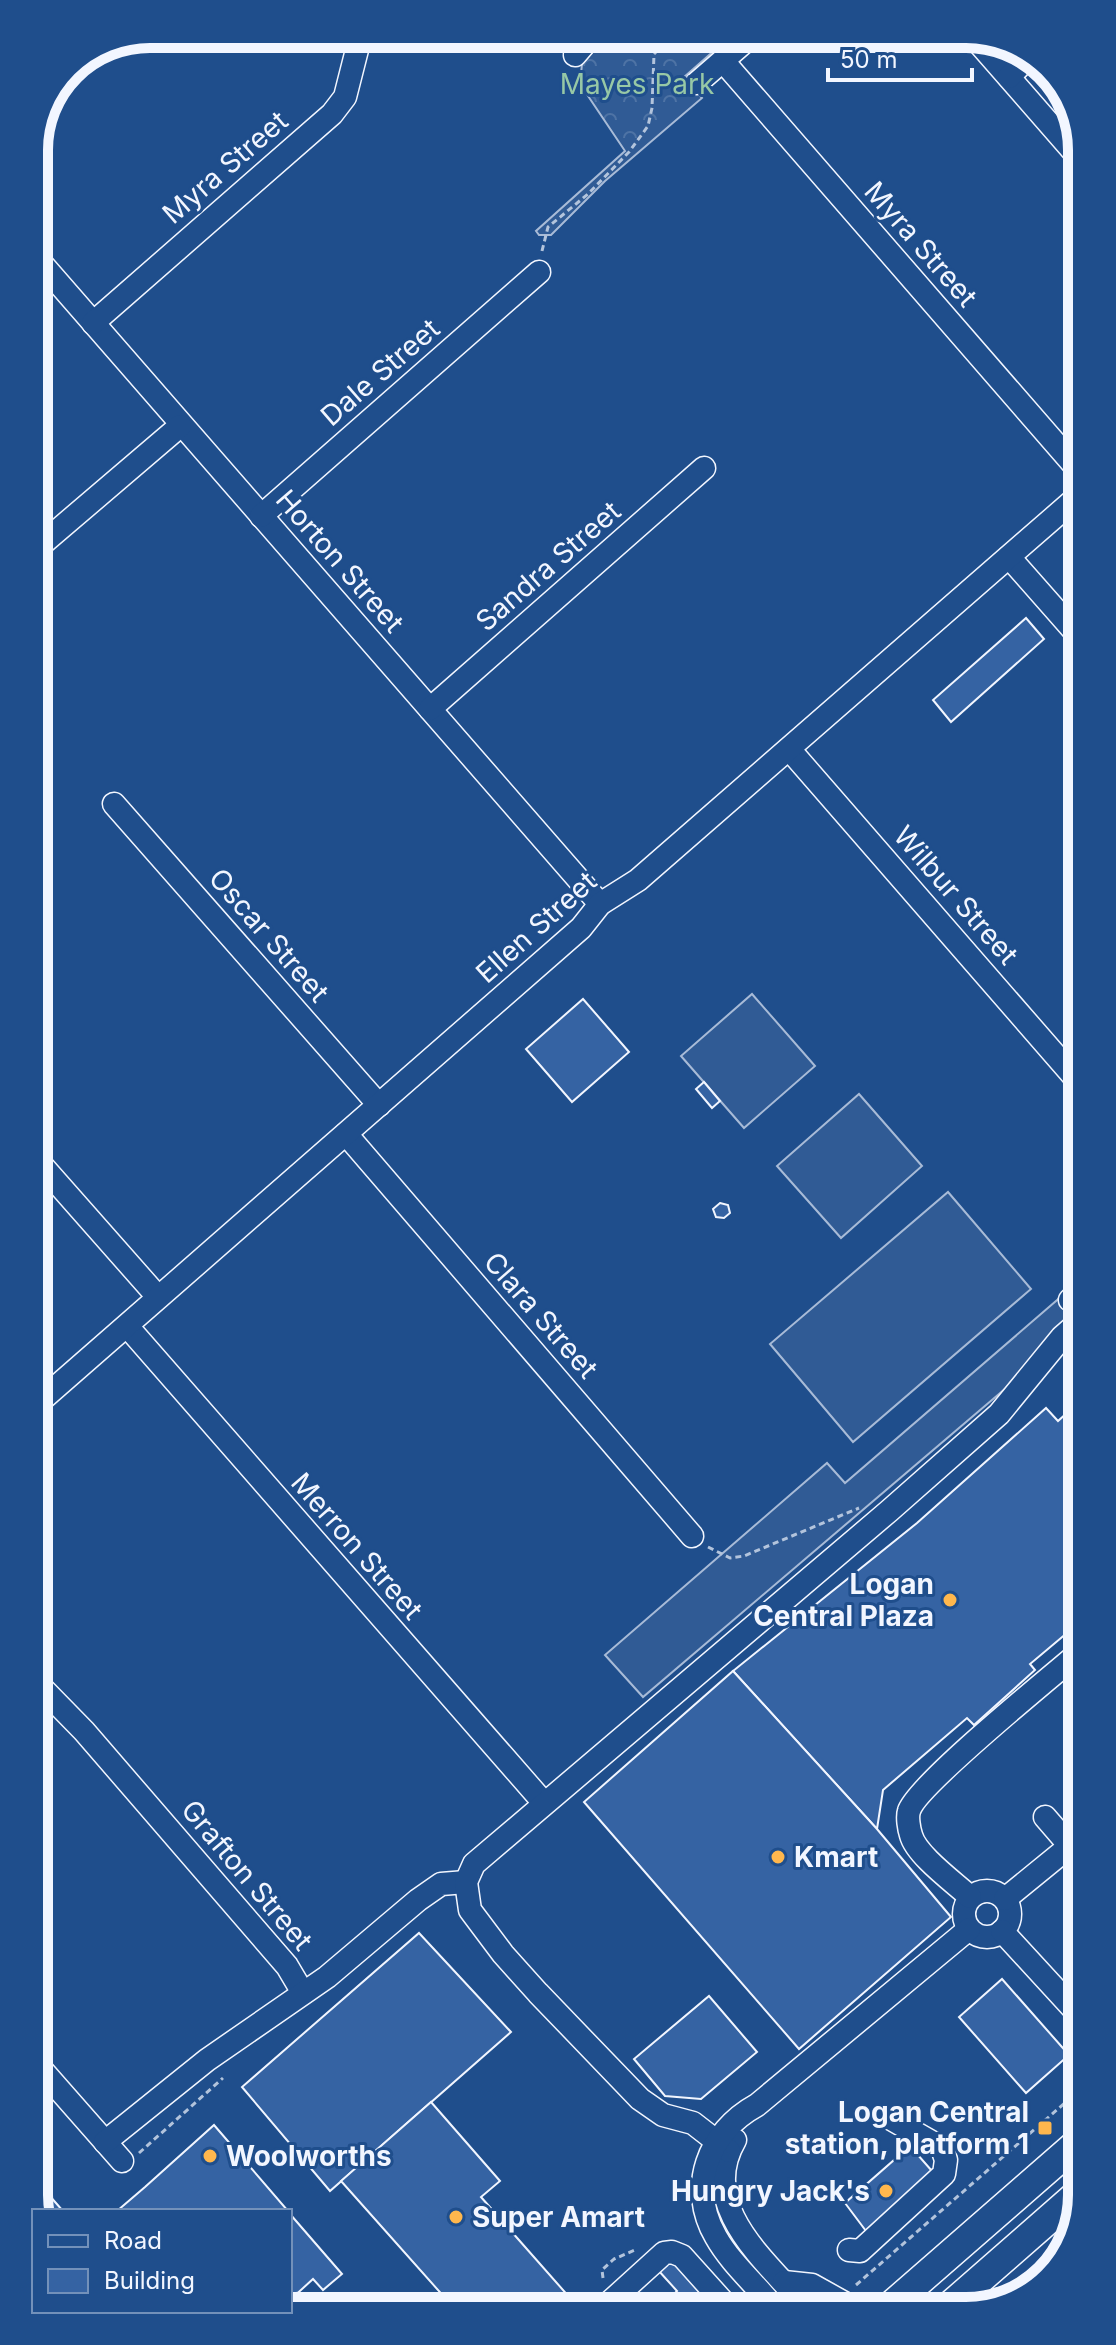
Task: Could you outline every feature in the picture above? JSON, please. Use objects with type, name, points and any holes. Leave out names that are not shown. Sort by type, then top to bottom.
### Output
[{"type":"main road","points":[[901,2297],[1068,2151]]},
{"type":"main road","points":[[960,2297],[1067,2203]]},
{"type":"street","name":"Myra Street","points":[[93,323],[332,114],[345,97],[357,48]]},
{"type":"street","points":[[575,55],[581,48]]},
{"type":"street","points":[[697,83],[738,48]]},
{"type":"street","points":[[985,50],[1067,144]]},
{"type":"street","name":"Myra Street","points":[[723,61],[1068,458]]},
{"type":"street","points":[[1009,77],[1021,65]]},
{"type":"street","name":"Horton Street","points":[[48,271],[600,904]]},
{"type":"street","name":"Dale Street","points":[[261,516],[539,272]]},
{"type":"street","points":[[48,539],[180,426]]},
{"type":"street","name":"Sandra Street","points":[[430,709],[704,468]]},
{"type":"street","name":"Ellen Street","points":[[48,1394],[581,928],[600,904],[638,880],[1068,505]]},
{"type":"street","points":[[1009,557],[1068,624]]},
{"type":"street","name":"Wilbur Street","points":[[789,749],[1068,1070]]},
{"type":"street","name":"Oscar Street","points":[[114,804],[379,1105]]},
{"type":"street","name":"Clara Street","points":[[346,1134],[692,1536]]},
{"type":"street","points":[[48,1172],[158,1297]]},
{"type":"street","name":"Merron Street","points":[[127,1326],[544,1803]]},
{"type":"street","points":[[797,2297],[733,2221],[723,2181],[722,2146],[693,2123],[663,2115],[651,2107],[593,2052],[503,1954],[470,1910],[466,1882],[474,1864],[999,1414],[1068,1332]]},
{"type":"street","points":[[970,1897],[930,1861],[911,1838],[908,1812],[917,1796],[941,1773],[1068,1662]]},
{"type":"street","name":"Grafton Street","points":[[48,1694],[84,1731],[287,1966],[303,1993],[207,2060],[105,2142]]},
{"type":"street","points":[[1045,1817],[1068,1844]]},
{"type":"street","points":[[1005,1899],[1068,1857]]},
{"type":"street","points":[[303,1993],[441,1884],[466,1882]]},
{"type":"street","points":[[992,1891],[1005,1899],[1009,1905],[1009,1919],[1002,1931],[988,1937],[974,1934],[969,1929],[964,1909],[970,1897],[992,1891]]},
{"type":"street","points":[[765,2297],[727,2253],[708,2222],[702,2179],[705,2164],[722,2146],[739,2115],[757,2105],[969,1929]]},
{"type":"street","points":[[1002,1931],[1068,2003]]},
{"type":"street","points":[[48,2077],[122,2161]]},
{"type":"street","points":[[849,2250],[860,2251],[944,2174],[946,2160],[942,2148],[893,2120]]},
{"type":"street","points":[[616,2297],[664,2253],[672,2252],[682,2256],[719,2297]]},
{"type":"street","points":[[784,2282],[812,2285],[844,2297]]},
{"type":"path","points":[[539,272],[548,227],[619,163],[648,126],[652,108],[654,48]]},
{"type":"path","points":[[654,54],[660,48]]},
{"type":"path","points":[[692,1536],[720,1555],[730,1558],[744,1556],[864,1506],[873,1504],[889,1511]]},
{"type":"path","points":[[848,2297],[1068,2101]]},
{"type":"green space","name":"Mayes Park","points":[[596,48],[717,48],[684,77],[702,98],[605,181],[551,235],[539,235],[536,231],[625,151],[580,84],[582,64]]},
{"type":"green space","points":[[752,994],[815,1066],[744,1128],[681,1056]]},
{"type":"green space","points":[[859,1094],[922,1166],[841,1238],[777,1166]]},
{"type":"green space","points":[[948,1192],[1031,1289],[853,1442],[770,1344]]},
{"type":"green space","points":[[1063,1295],[1068,1300],[1068,1318],[1006,1388],[643,1697],[605,1655],[827,1463],[845,1483]]},
{"type":"building","points":[[1026,618],[1044,639],[951,722],[933,700]]},
{"type":"building","points":[[583,999],[629,1052],[572,1102],[526,1049]]},
{"type":"building","points":[[704,1082],[720,1101],[712,1108],[696,1089]]},
{"type":"building","points":[[720,1203],[728,1205],[730,1213],[724,1218],[716,1217],[713,1209]]},
{"type":"building","name":"Logan Central Plaza","points":[[1046,1408],[1058,1421],[1068,1412],[1068,1632],[1030,1664],[1035,1670],[974,1725],[967,1718],[883,1790],[877,1829],[733,1671],[917,1523]]},
{"type":"building","name":"Logan Central Plaza","points":[[733,1671],[877,1829],[951,1917],[799,2049],[584,1802]]},
{"type":"building","points":[[419,1933],[511,2032],[330,2191],[242,2087]]},
{"type":"building","points":[[1002,1979],[1068,2056],[1026,2093],[959,2017]]},
{"type":"building","points":[[709,1996],[757,2052],[701,2099],[665,2096],[634,2059]]},
{"type":"building","points":[[431,2102],[500,2181],[481,2197],[569,2297],[444,2297],[341,2181]]},
{"type":"building","name":"Woolworths","points":[[214,2125],[286,2209],[119,2209]]},
{"type":"building","name":"Hungry Jack's","points":[[910,2146],[932,2171],[869,2235],[845,2203]]},
{"type":"building","points":[[48,2194],[61,2209],[49,2209]]},
{"type":"building","name":"Woolworths","points":[[292,2216],[342,2274],[323,2290],[313,2279],[292,2297]]},
{"type":"building","points":[[672,2258],[710,2297],[671,2297],[677,2291],[658,2270]]},
{"type":"place","name":"Logan Central Plaza","points":[[950,1600]]},
{"type":"place","name":"Kmart","points":[[778,1857]]},
{"type":"place","name":"Logan Central station, platform 1","points":[[1045,2128]]},
{"type":"place","name":"Woolworths","points":[[210,2156]]},
{"type":"place","name":"Hungry Jack's","points":[[886,2191]]},
{"type":"place","name":"Super Amart","points":[[456,2217]]}]
